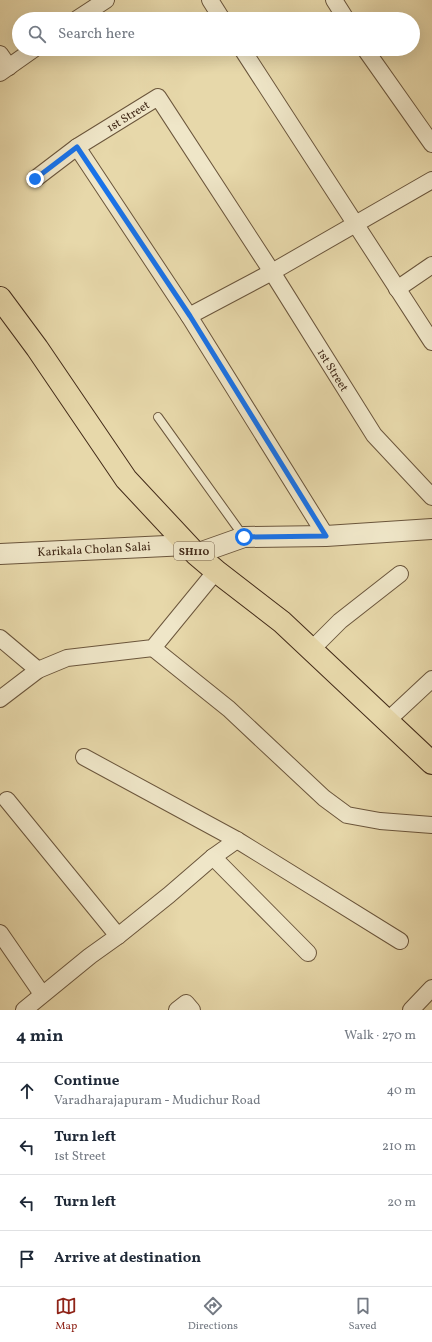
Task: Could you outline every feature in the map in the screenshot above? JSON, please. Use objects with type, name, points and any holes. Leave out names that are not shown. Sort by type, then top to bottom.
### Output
[{"type":"main road","name":"SH110","points":[[0,298],[37,348],[126,479],[192,549],[216,571],[282,622],[432,763]]},
{"type":"street","points":[[210,0],[218,12]]},
{"type":"street","points":[[334,0],[342,12]]},
{"type":"street","points":[[85,12],[97,2]]},
{"type":"street","points":[[3,65],[20,56]]},
{"type":"street","points":[[247,56],[432,342]]},
{"type":"street","points":[[371,56],[432,144]]},
{"type":"street","name":"1st Street","points":[[77,147],[158,97],[272,272],[374,435],[432,497]]},
{"type":"street","points":[[35,179],[77,147],[190,316],[326,536]]},
{"type":"street","points":[[190,316],[272,272],[432,180]]},
{"type":"street","points":[[397,288],[432,265]]},
{"type":"street","name":"Karikala Cholan Salai","points":[[0,554],[192,549],[244,537],[326,536],[432,529]]},
{"type":"street","points":[[0,699],[38,670],[67,658],[153,648],[216,571]]},
{"type":"street","points":[[312,649],[340,621],[400,574]]},
{"type":"street","points":[[0,638],[38,670]]},
{"type":"street","points":[[153,648],[229,709],[324,798],[347,815],[380,821],[432,825]]},
{"type":"street","points":[[387,721],[432,679]]},
{"type":"street","points":[[84,757],[237,840],[400,941]]},
{"type":"street","points":[[7,800],[118,936]]},
{"type":"street","points":[[24,1010],[90,956],[118,936],[213,857],[237,840]]},
{"type":"street","points":[[213,857],[308,953]]},
{"type":"street","points":[[0,933],[42,994]]},
{"type":"street","points":[[411,1010],[432,988]]},
{"type":"street","points":[[178,1010],[186,1003],[192,1010]]},
{"type":"lane","points":[[158,417],[244,537]]},
{"type":"route","points":[[35,179],[77,147],[190,316],[326,536],[244,537]]}]
